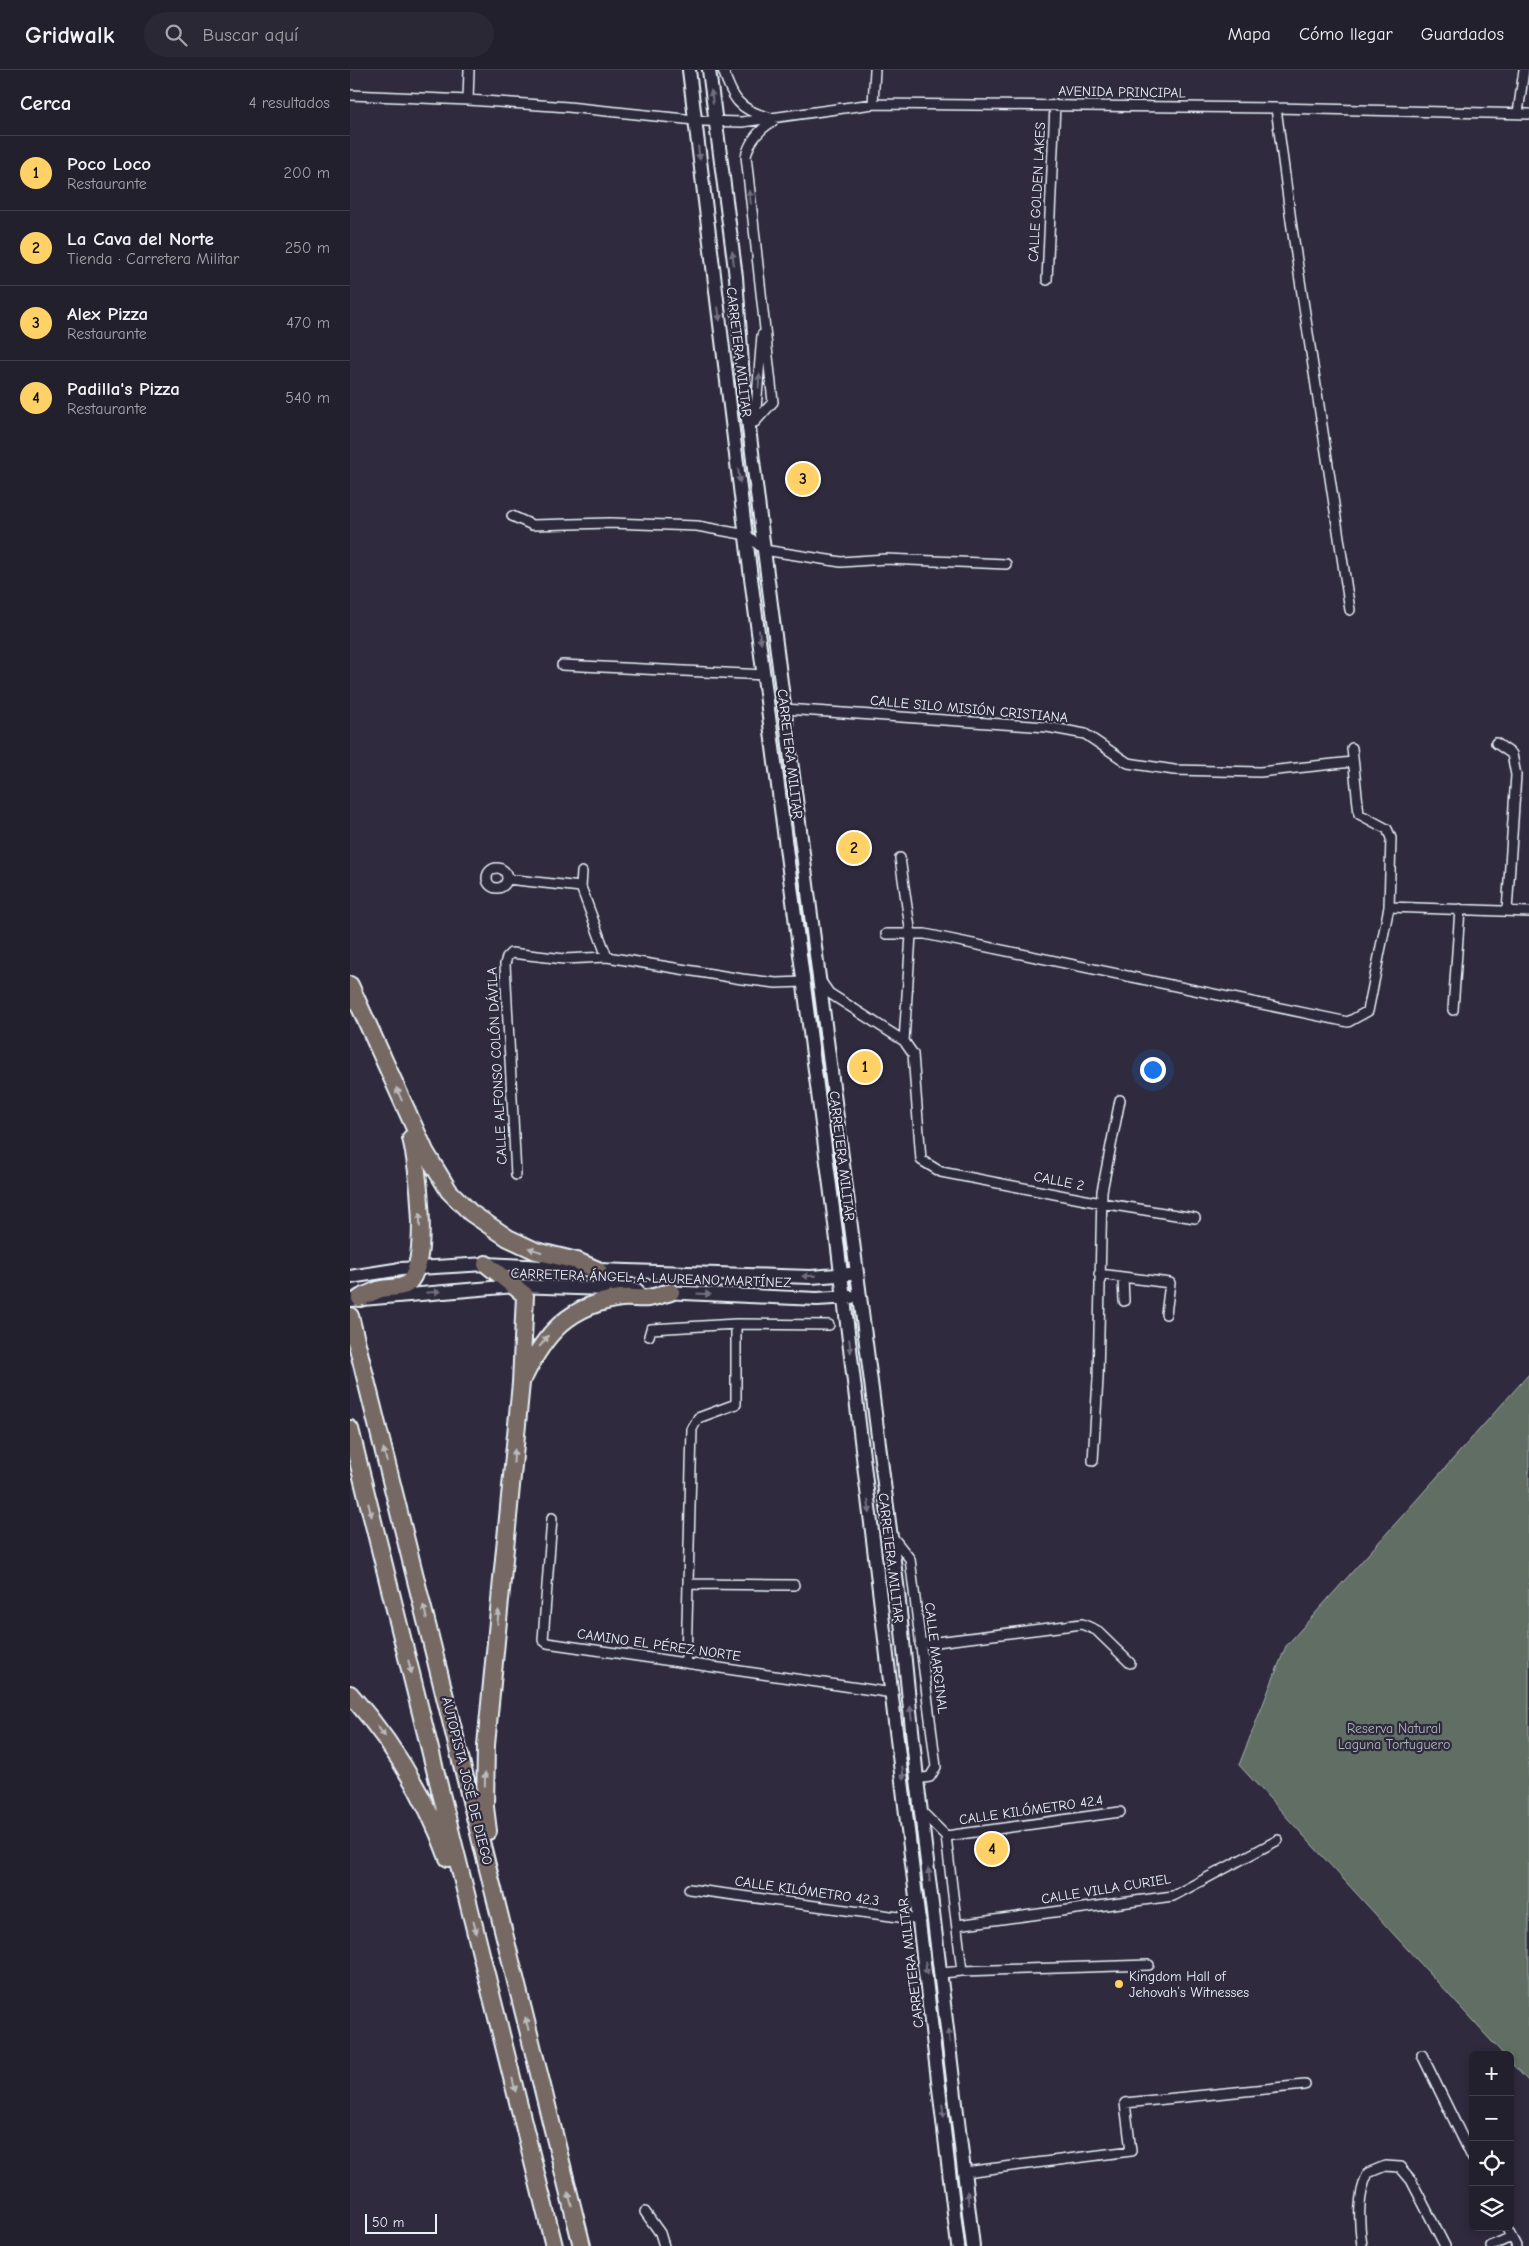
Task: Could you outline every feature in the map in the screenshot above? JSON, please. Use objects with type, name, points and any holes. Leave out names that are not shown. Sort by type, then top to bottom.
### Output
[{"type":"highway","points":[[350,985],[407,1114],[439,1176],[454,1197],[488,1226],[524,1246],[577,1261],[598,1270]]},
{"type":"highway","points":[[355,1299],[380,1289],[402,1286],[408,1283],[414,1276],[416,1269],[421,1201],[417,1164],[407,1114]]},
{"type":"highway","points":[[486,1264],[525,1295],[521,1383],[486,1745],[485,1807],[491,1880]]},
{"type":"highway","points":[[521,1383],[538,1348],[557,1326],[578,1311],[611,1300],[648,1298],[671,1292]]},
{"type":"highway","name":"AUTOPISTA JOSÉ DE DIEGO","points":[[350,1316],[582,2246]]},
{"type":"highway","name":"AUTOPISTA JOSÉ DE DIEGO","points":[[350,1428],[554,2246]]},
{"type":"highway","points":[[350,1694],[381,1731],[414,1783],[430,1812],[451,1866],[467,1898]]},
{"type":"main road","name":"CARRETERA MILITAR","points":[[689,70],[842,1274],[921,1920],[958,2246]]},
{"type":"main road","name":"CARRETERA MILITAR","points":[[709,70],[736,277],[743,379],[764,550],[891,1535],[917,1779],[942,1973],[973,2246]]},
{"type":"main road","name":"CARRETERA ÁNGEL A. LAUREANO MARTÍNEZ","points":[[350,1277],[416,1269],[486,1264],[598,1270],[811,1277],[857,1273]]},
{"type":"main road","name":"CARRETERA ÁNGEL A. LAUREANO MARTÍNEZ","points":[[355,1299],[516,1286],[817,1299],[861,1297]]},
{"type":"street","points":[[468,100],[470,70]]},
{"type":"street","points":[[723,70],[731,94],[743,108],[754,114],[775,119]]},
{"type":"street","points":[[873,104],[875,70]]},
{"type":"street","points":[[1518,113],[1524,70]]},
{"type":"street","name":"AVENIDA PRINCIPAL","points":[[350,96],[468,100],[568,107],[716,122],[775,119],[873,104],[1276,108],[1529,114]]},
{"type":"street","name":"CALLE GOLDEN LAKES","points":[[1047,280],[1055,106]]},
{"type":"street","points":[[1276,108],[1291,222],[1350,610]]},
{"type":"street","points":[[755,422],[773,402],[746,156],[749,144],[754,137],[762,128],[775,119]]},
{"type":"street","points":[[752,446],[759,390],[763,304]]},
{"type":"street","points":[[512,516],[532,525],[610,523],[697,526],[747,535],[764,550],[840,562],[886,559],[1006,564]]},
{"type":"street","points":[[562,666],[765,675]]},
{"type":"street","name":"CALLE SILO MISIÓN CRISTIANA","points":[[784,709],[1048,727],[1085,734],[1128,763],[1174,770],[1260,772],[1352,762]]},
{"type":"street","points":[[1496,743],[1512,754],[1516,775],[1507,911]]},
{"type":"street","points":[[886,934],[925,934],[1348,1022],[1368,1011],[1389,907],[1392,838],[1387,830],[1359,814],[1352,748]]},
{"type":"street","points":[[818,977],[829,993],[904,1041],[911,935],[900,858]]},
{"type":"street","points":[[582,872],[581,887],[607,957]]},
{"type":"street","points":[[507,879],[581,887]]},
{"type":"street","points":[[1389,907],[1529,912]]},
{"type":"street","points":[[1453,1010],[1460,909]]},
{"type":"street","name":"CALLE ALFONSO COLÓN DÁVILA","points":[[516,1174],[505,964],[507,957],[511,953],[564,959],[607,957],[742,979],[776,983],[804,982]]},
{"type":"street","name":"CALLE 2","points":[[904,1041],[913,1054],[921,1160],[941,1172],[1101,1203],[1195,1218]]},
{"type":"street","points":[[1093,1461],[1098,1379],[1101,1203],[1120,1100]]},
{"type":"street","points":[[1100,1274],[1170,1283],[1166,1314]]},
{"type":"street","points":[[1123,1278],[1124,1301]]},
{"type":"street","points":[[649,1336],[652,1329],[736,1324],[829,1325]]},
{"type":"street","points":[[686,1662],[692,1429],[698,1418],[736,1404],[736,1324]]},
{"type":"street","name":"CAMINO EL PÉREZ NORTE","points":[[552,1518],[544,1640],[547,1643],[893,1693]]},
{"type":"street","name":"CALLE MARGINAL","points":[[891,1535],[910,1559],[936,1766],[930,1777],[917,1779]]},
{"type":"street","points":[[688,1584],[794,1585]]},
{"type":"street","points":[[920,1644],[1082,1624],[1096,1630],[1130,1663]]},
{"type":"street","points":[[921,1811],[946,1836],[962,1970]]},
{"type":"street","name":"CALLE KILÓMETRO 42.4","points":[[946,1836],[1120,1812]]},
{"type":"street","name":"CALLE VILLA CURIEL","points":[[956,1925],[1173,1896],[1278,1840]]},
{"type":"street","name":"CALLE KILÓMETRO 42.3","points":[[690,1889],[921,1920]]},
{"type":"street","points":[[942,1973],[962,1970],[1148,1965]]},
{"type":"street","points":[[1422,2055],[1469,2151]]},
{"type":"street","points":[[965,2172],[1131,2151],[1125,2103],[1304,2084]]},
{"type":"street","points":[[1362,2246],[1359,2217],[1362,2186],[1368,2173],[1385,2166],[1400,2167],[1410,2180],[1445,2246]]},
{"type":"street","points":[[645,2212],[660,2233],[664,2246]]},
{"type":"street","points":[[1491,2246],[1514,2242]]},
{"type":"green space","name":"Reserva Natural Laguna Tortuguero","points":[[1529,1374],[1529,2082],[1514,2066],[1514,2051],[1500,2051],[1239,1765],[1286,1646]]},
{"type":"place","name":"Alex Pizza","points":[[803,479]]},
{"type":"place","name":"La Cava del Norte","points":[[854,848]]},
{"type":"place","name":"Poco Loco","points":[[865,1067]]},
{"type":"place","name":"Padilla's Pizza","points":[[992,1849]]},
{"type":"place","name":"Kingdom Hall of Jehovah’s Witnesses","points":[[1119,1984]]}]
